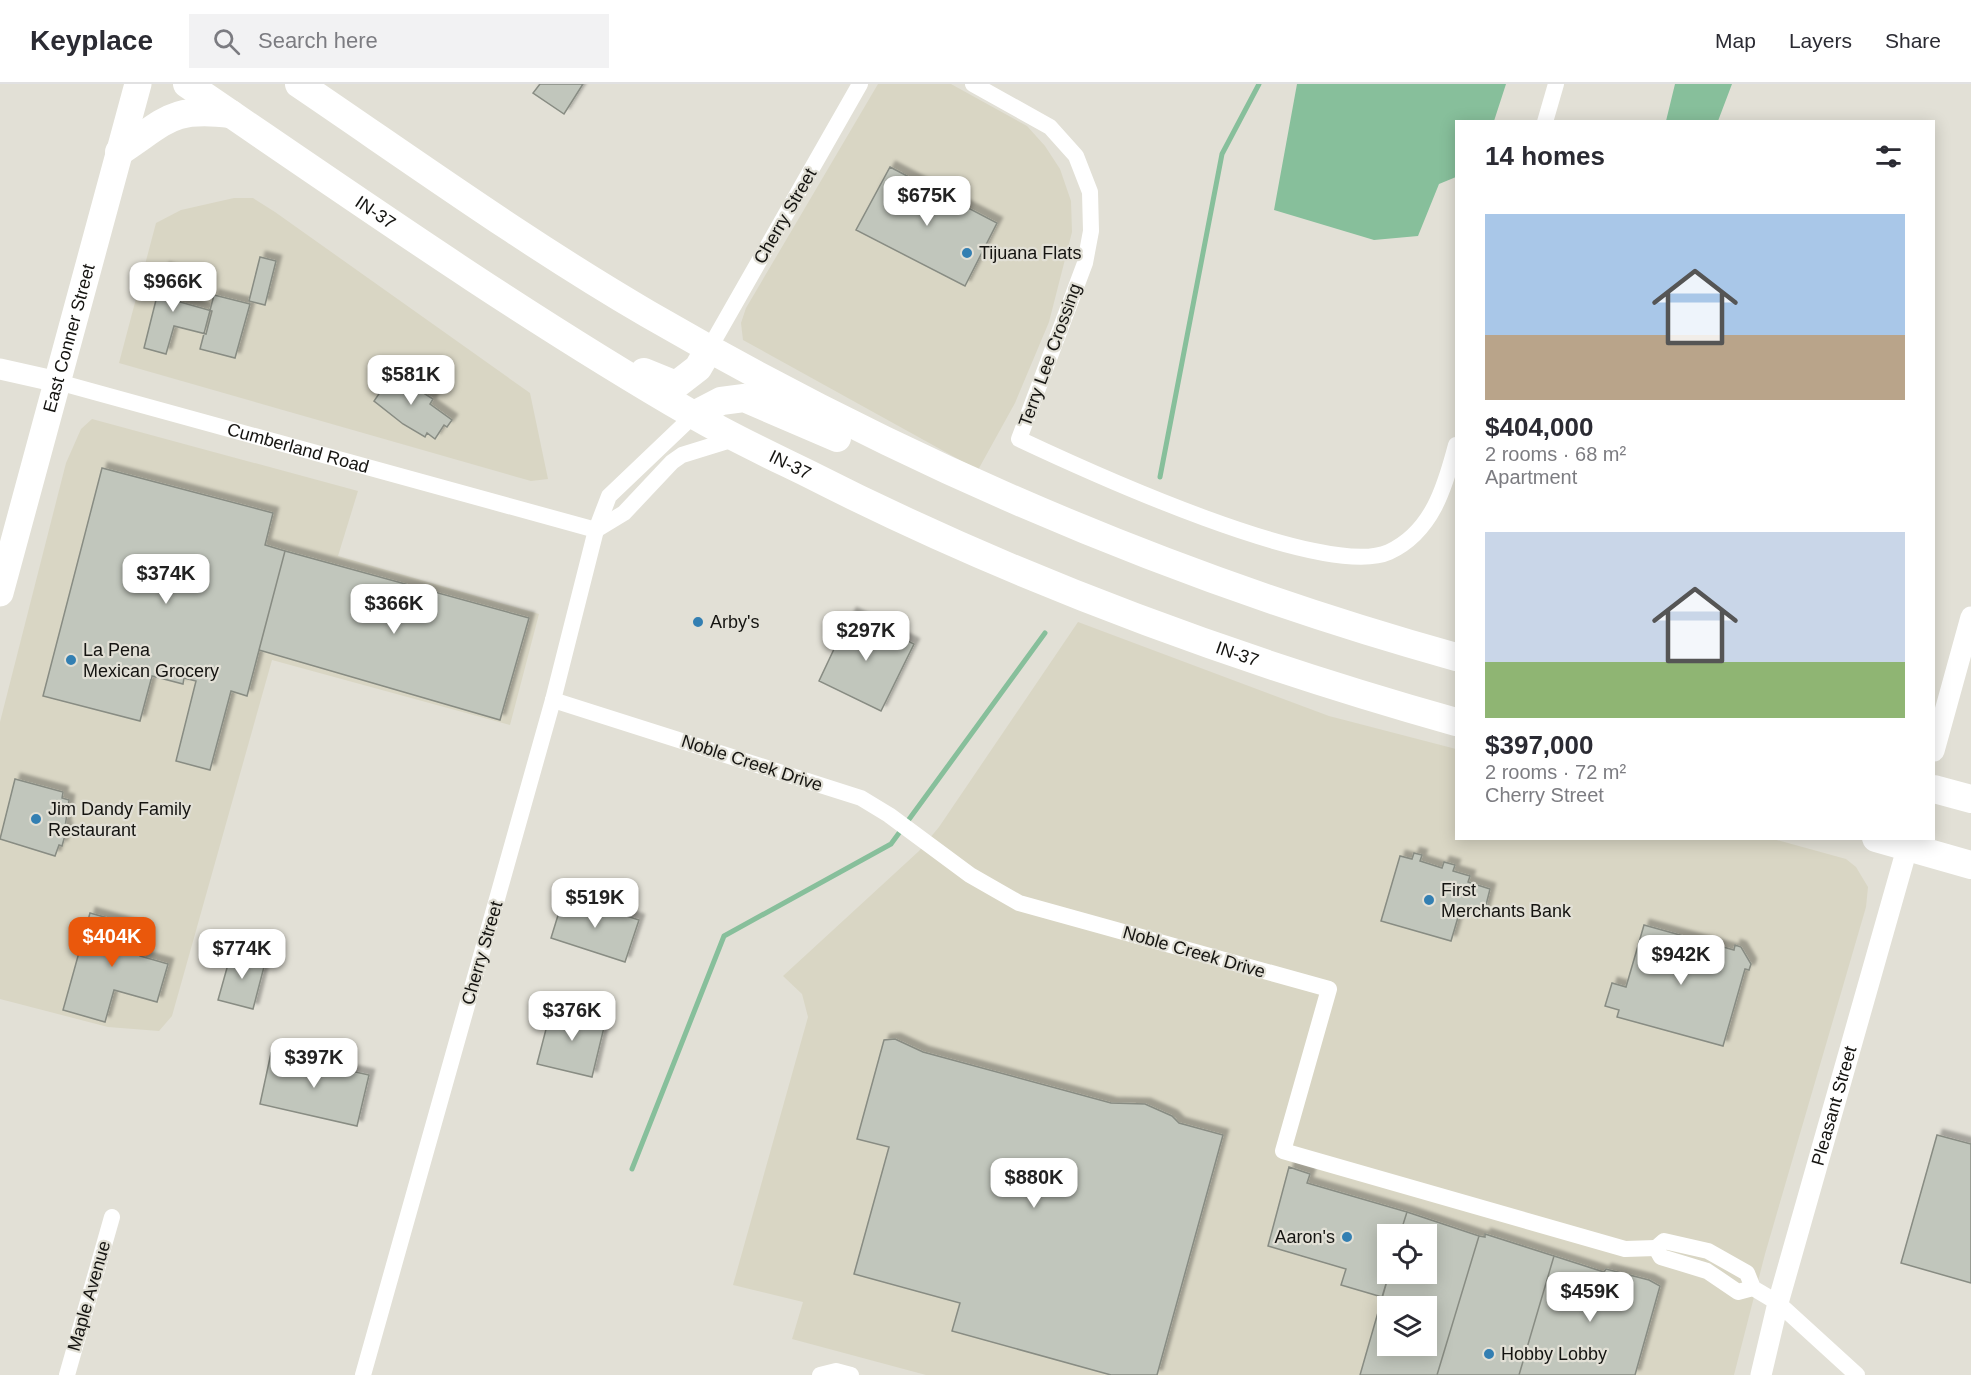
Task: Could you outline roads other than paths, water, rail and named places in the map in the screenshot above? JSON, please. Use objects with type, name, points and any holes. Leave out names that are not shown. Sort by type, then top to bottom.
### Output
[{"type":"highway","name":"IN-37","points":[[187,84],[531,317],[694,415],[858,499],[977,555],[1071,594],[1236,655],[1455,722]]},
{"type":"highway","points":[[299,84],[561,260],[709,349],[810,405],[1027,507],[1179,568],[1304,612],[1455,657]]},
{"type":"highway","points":[[119,152],[169,117],[200,111],[232,114]]},
{"type":"highway","points":[[531,317],[676,385],[699,368],[709,349]]},
{"type":"highway","points":[[694,415],[721,400],[744,398],[836,438],[896,447]]},
{"type":"highway","points":[[1935,789],[1971,799]]},
{"type":"highway","points":[[1889,840],[1908,843],[1971,865]]},
{"type":"main road","name":"East Conner Street","points":[[0,593],[138,84]]},
{"type":"street","name":"Cherry Street","points":[[709,349],[860,84]]},
{"type":"street","name":"Terry Lee Crossing","points":[[973,84],[1050,127],[1076,156],[1090,192],[1090,231],[1085,263],[1019,439],[1127,488],[1275,541],[1347,558],[1388,553],[1417,534],[1435,508],[1455,448]]},
{"type":"street","points":[[1546,120],[1556,84]]},
{"type":"street","name":"Cumberland Road","points":[[0,369],[58,382],[596,530]]},
{"type":"street","name":"Cherry Street","points":[[363,1375],[553,700],[596,530],[609,496],[694,415]]},
{"type":"street","points":[[596,530],[624,513],[677,459],[698,449],[737,438]]},
{"type":"street","points":[[1935,748],[1971,617]]},
{"type":"street","name":"Noble Creek Drive","points":[[553,700],[861,798],[889,815],[970,875],[1019,903],[1329,989],[1283,1151],[1625,1249],[1656,1248],[1664,1241],[1708,1251],[1747,1273],[1753,1288],[1778,1303],[1857,1375]]},
{"type":"street","name":"Pleasant Street","points":[[1761,1375],[1778,1303],[1908,843]]},
{"type":"street","name":"Maple Avenue","points":[[67,1375],[112,1217]]},
{"type":"waterway","points":[[1160,477],[1222,154],[1259,84]]},
{"type":"waterway","points":[[632,1169],[724,936],[891,844],[1045,633]]},
{"type":"place","name":"Tijuana Flats","points":[[967,253]]},
{"type":"place","name":"Arby's","points":[[698,622]]},
{"type":"place","name":"La Pena Mexican Grocery","points":[[71,660]]},
{"type":"place","name":"Jim Dandy Family Restaurant","points":[[36,819]]},
{"type":"place","name":"First Merchants Bank","points":[[1429,900]]},
{"type":"place","name":"Aaron's","points":[[1347,1237]]},
{"type":"place","name":"Hobby Lobby","points":[[1489,1354]]}]
